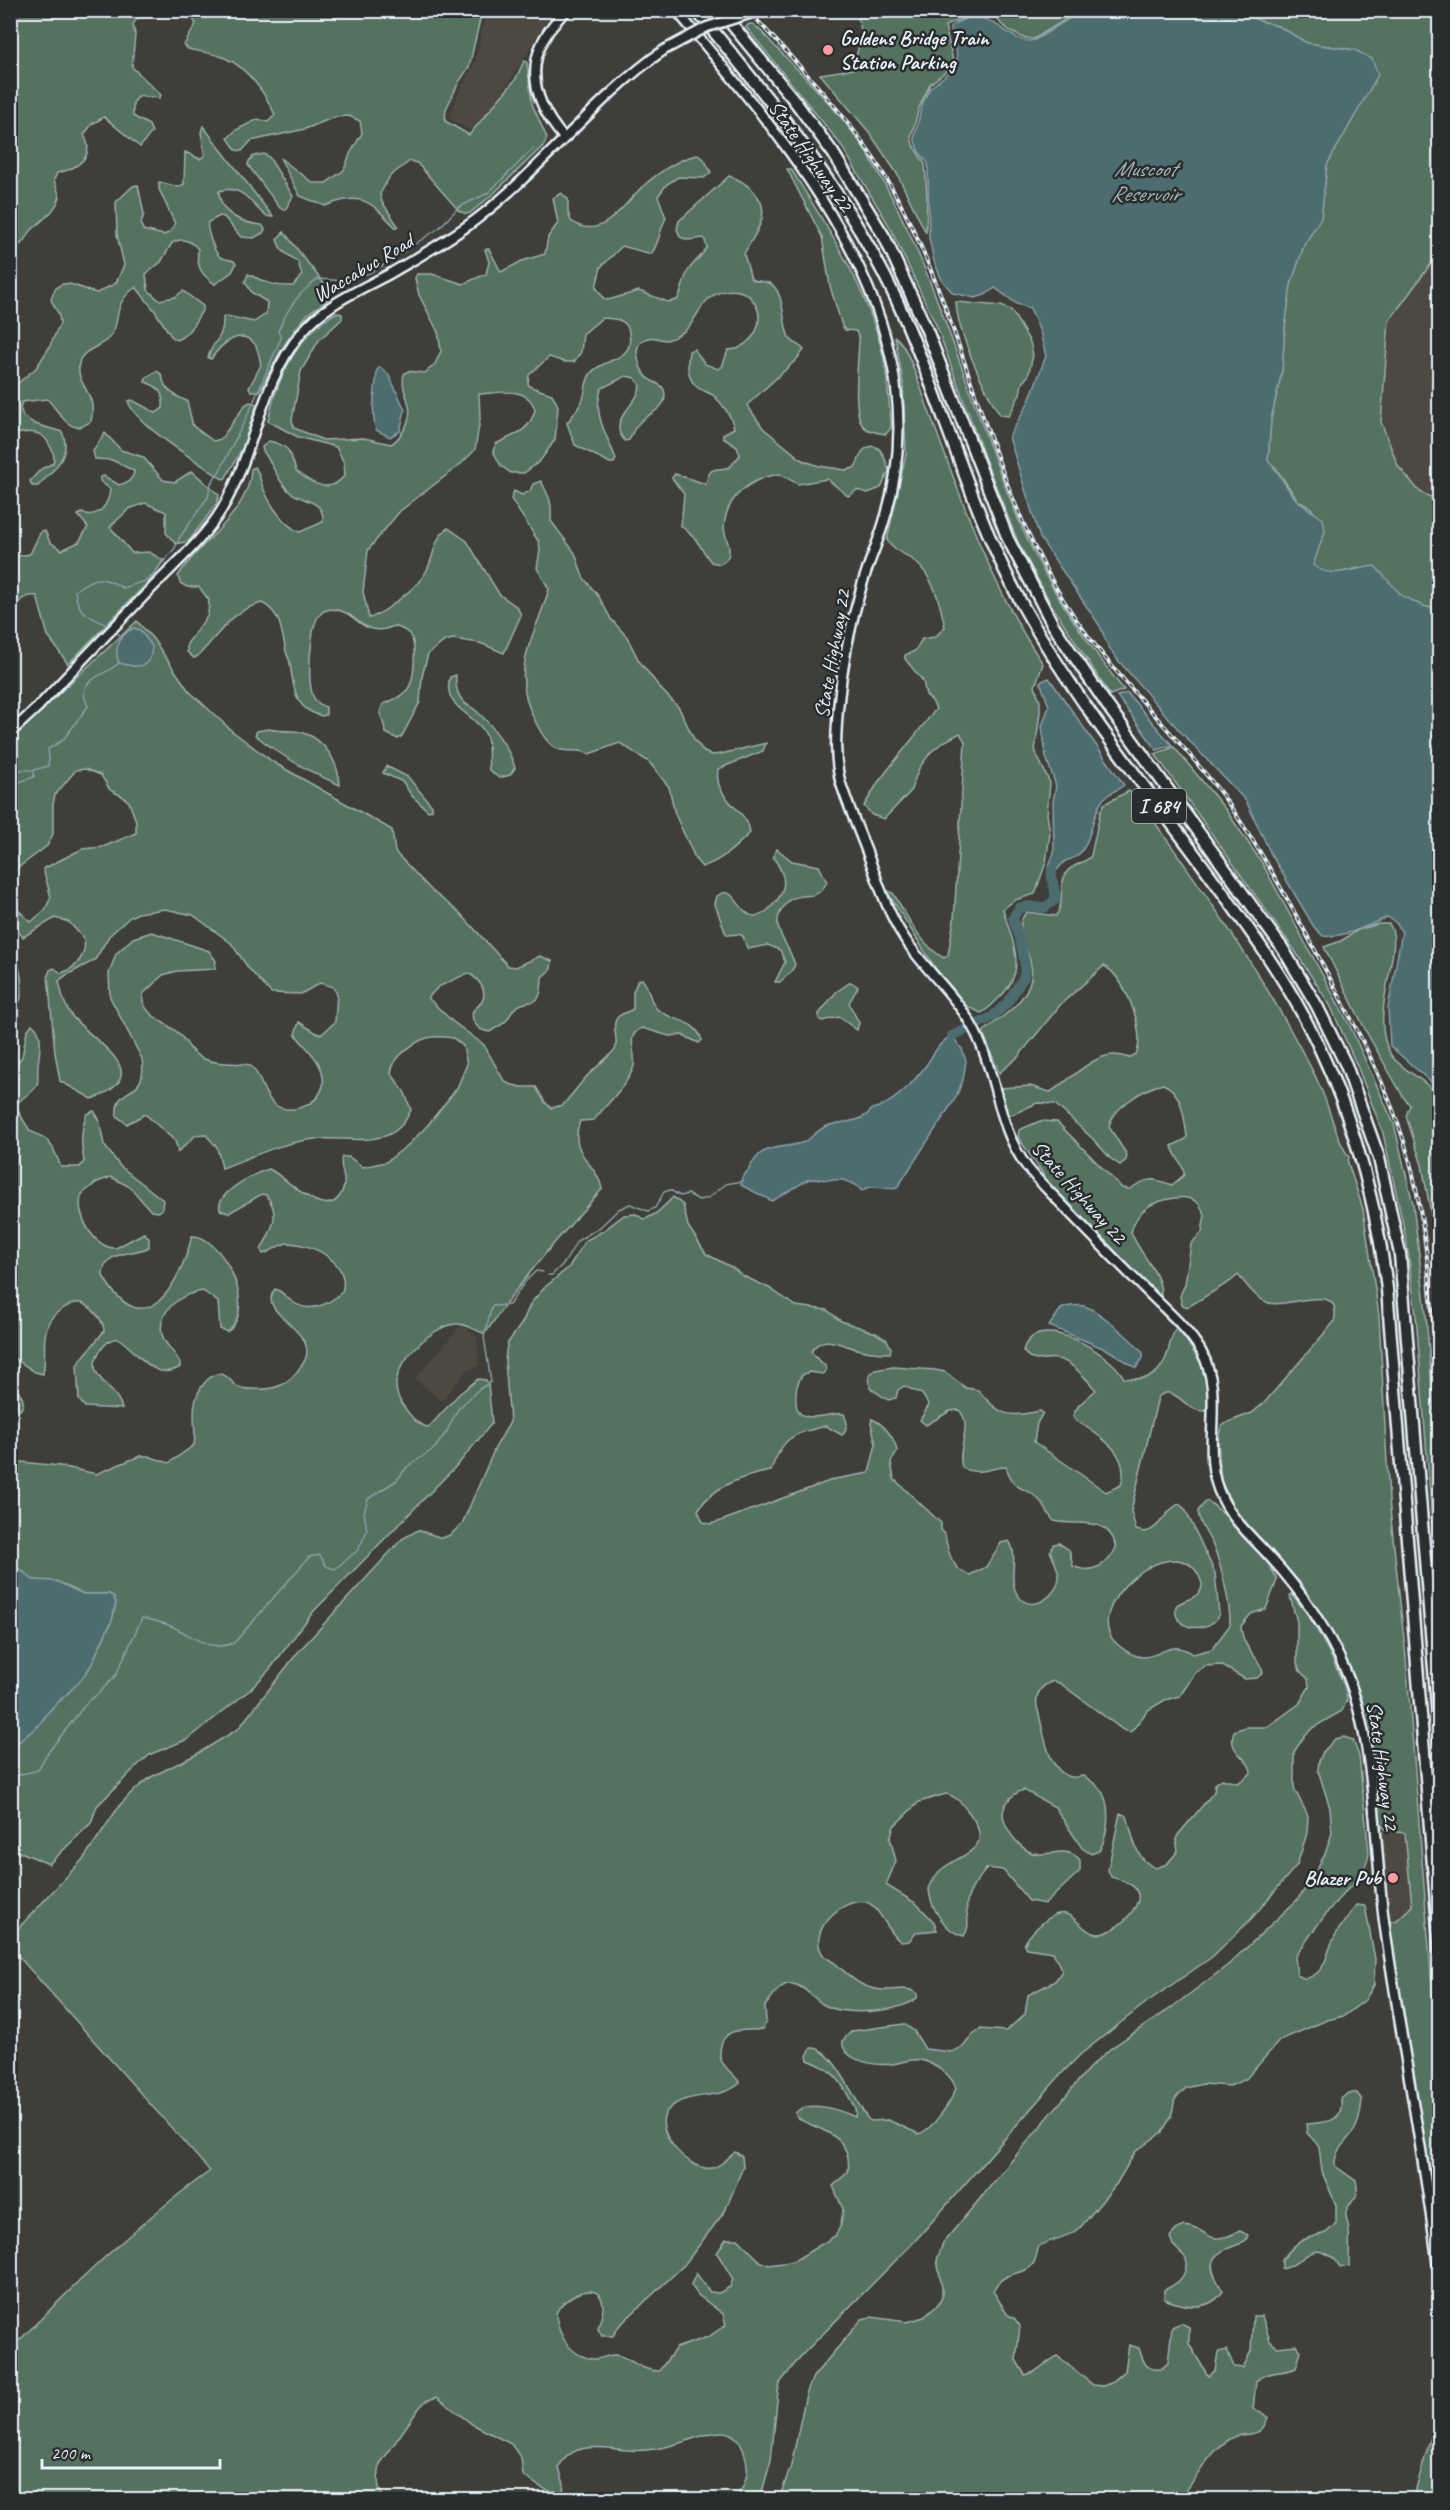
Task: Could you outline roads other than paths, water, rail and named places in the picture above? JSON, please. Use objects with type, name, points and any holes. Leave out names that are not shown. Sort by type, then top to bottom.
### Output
[{"type":"highway","name":"I 684","points":[[696,10],[792,129],[853,218],[898,304],[976,506],[1022,604],[1073,687],[1269,958],[1302,1014],[1343,1101],[1371,1193],[1387,1289],[1440,1953]]},
{"type":"highway","name":"I 684","points":[[720,10],[794,100],[833,153],[885,238],[926,328],[1000,520],[1021,568],[1053,625],[1107,705],[1283,949],[1317,1006],[1346,1065],[1379,1158],[1400,1254],[1440,1742]]},
{"type":"main road","points":[[564,138],[542,107],[535,74],[538,53],[544,39],[567,10]]},
{"type":"main road","name":"State Highway 22","points":[[676,10],[768,122],[815,189],[858,265],[886,337],[894,376],[898,413],[896,468],[889,506],[862,586],[846,653],[839,699],[837,763],[842,786],[895,922],[912,949],[968,1020],[976,1034],[1007,1129],[1023,1161],[1074,1217],[1187,1331],[1204,1357],[1214,1394],[1211,1454],[1220,1495],[1238,1522],[1288,1578],[1315,1615],[1333,1644],[1353,1690],[1365,1739],[1391,1967],[1426,2179],[1440,2284]]},
{"type":"main road","name":"Waccabuc Road","points":[[10,733],[38,707],[210,525],[235,485],[276,375],[293,343],[318,315],[343,298],[413,260],[476,219],[508,193],[611,91],[664,50],[738,13],[762,10]]},
{"type":"water","name":"Muscoot Reservoir","points":[[1081,11],[1245,11],[1255,19],[1280,27],[1307,43],[1355,50],[1372,59],[1378,75],[1327,165],[1321,218],[1304,245],[1291,285],[1282,371],[1271,419],[1268,461],[1296,499],[1323,519],[1325,531],[1313,565],[1327,572],[1343,572],[1375,566],[1402,596],[1423,606],[1439,610],[1439,1089],[1390,1046],[1388,1008],[1402,932],[1396,923],[1388,917],[1357,930],[1332,936],[1323,936],[1314,927],[1271,854],[1246,801],[1178,729],[1117,659],[1108,646],[1100,626],[1040,538],[1009,437],[1029,401],[1046,356],[1040,332],[1030,308],[1017,304],[995,288],[975,298],[953,293],[942,280],[934,261],[929,238],[928,163],[919,152],[914,138],[923,102],[930,88],[953,69],[957,61],[956,45],[950,27],[966,19],[978,17],[1018,38],[1026,41],[1035,40]]},
{"type":"water","points":[[380,367],[389,375],[405,410],[400,431],[390,437],[376,430],[374,422],[377,370]]},
{"type":"water","points":[[134,628],[140,630],[152,646],[146,663],[137,666],[119,663],[117,658],[119,642]]},
{"type":"water","points":[[1049,678],[1124,785],[1102,801],[1081,852],[1065,861],[1056,871],[1048,868],[1054,853],[1053,801],[1056,786],[1046,757],[1042,726],[1049,706],[1040,682]]},
{"type":"water","points":[[1128,693],[1172,745],[1157,750],[1117,696]]},
{"type":"water","points":[[952,1036],[962,1049],[966,1061],[963,1080],[955,1099],[897,1188],[870,1187],[862,1191],[856,1185],[843,1180],[809,1179],[772,1201],[741,1185],[742,1177],[757,1157],[764,1152],[804,1142],[824,1127],[858,1119],[872,1109],[888,1103],[903,1092],[940,1045]]},
{"type":"water","points":[[1070,1306],[1090,1309],[1107,1319],[1132,1341],[1143,1353],[1143,1358],[1136,1368],[1108,1350],[1049,1326],[1061,1309]]},
{"type":"water","points":[[16,1566],[33,1580],[56,1581],[83,1594],[109,1594],[113,1596],[116,1603],[112,1620],[90,1667],[39,1725],[11,1748],[10,1569]]},
{"type":"waterway","points":[[110,627],[82,610],[75,591],[88,582],[98,579],[104,579],[123,588],[148,580],[175,548],[208,497],[211,483],[219,472],[250,410],[281,338],[278,331],[299,296],[318,279],[345,281],[384,265],[439,228],[459,207],[488,193],[534,148]]},
{"type":"waterway","points":[[116,632],[122,637]]},
{"type":"waterway","points":[[10,785],[34,777],[34,770],[48,766],[48,749],[63,740],[88,706],[85,697],[87,684],[119,663]]},
{"type":"waterway","points":[[10,770],[34,770]]},
{"type":"waterway","points":[[952,1036],[992,1017],[1007,1003],[1024,977],[1022,948],[1013,918],[1019,908],[1028,906],[1044,908],[1055,900],[1052,870]]},
{"type":"waterway","points":[[548,1275],[552,1275],[565,1262],[577,1241],[600,1227],[619,1209],[630,1204],[648,1211],[655,1208],[664,1192],[670,1190],[680,1196],[688,1194],[699,1200],[708,1198],[726,1184],[743,1181]]},
{"type":"waterway","points":[[10,1777],[38,1770],[46,1755],[88,1701],[116,1675],[142,1618],[168,1625],[201,1642],[225,1646],[234,1643],[309,1557],[320,1555],[326,1566],[335,1569],[357,1551],[367,1530],[364,1512],[368,1499],[397,1480],[407,1467],[435,1448],[458,1409],[479,1389],[491,1382],[484,1337],[492,1306],[509,1305],[524,1283],[536,1271],[543,1272]]},
{"type":"railway","points":[[748,10],[831,102],[885,175],[942,297],[1011,493],[1031,540],[1055,586],[1093,642],[1202,770],[1237,816],[1289,902],[1362,1041],[1396,1117],[1412,1170],[1427,1255],[1440,1399]]},
{"type":"place","name":"Goldens Bridge Train Station Parking","points":[[828,50]]},
{"type":"place","name":"Blazer Pub","points":[[1393,1878]]}]
